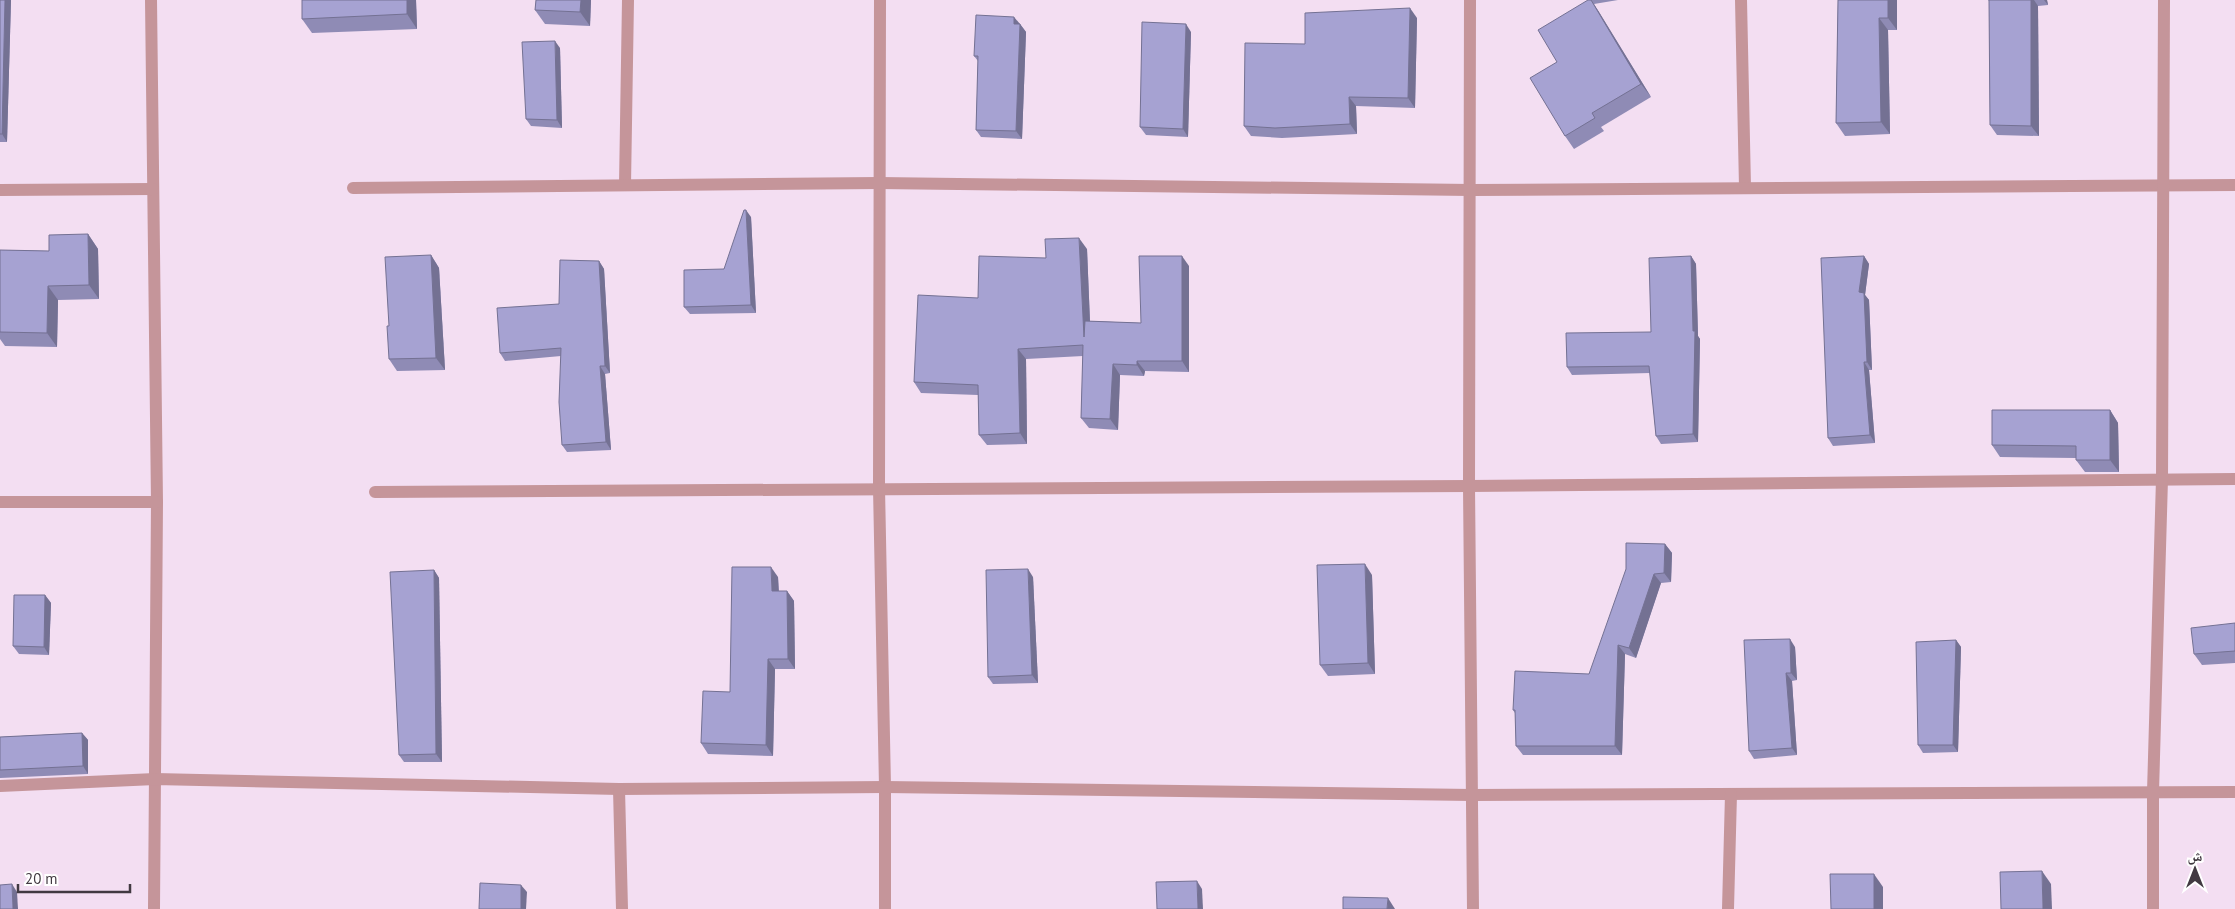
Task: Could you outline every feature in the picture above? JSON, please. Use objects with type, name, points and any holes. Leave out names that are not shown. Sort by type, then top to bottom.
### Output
[{"type":"street","points":[[151,0],[157,502],[154,909]]},
{"type":"street","points":[[625,185],[628,0]]},
{"type":"street","points":[[880,0],[879,488],[886,787],[885,909]]},
{"type":"street","points":[[1470,0],[1469,486],[1473,909]]},
{"type":"street","points":[[1741,0],[1744,187]]},
{"type":"street","points":[[2153,909],[2152,792],[2162,479],[2164,0]]},
{"type":"street","points":[[353,188],[879,182],[1470,190],[2235,184]]},
{"type":"street","points":[[0,190],[153,189]]},
{"type":"street","points":[[375,492],[1469,486],[2235,479]]},
{"type":"street","points":[[0,502],[157,502]]},
{"type":"street","points":[[0,786],[155,779],[619,789],[886,787],[1472,795],[2235,792]]},
{"type":"street","points":[[619,789],[622,909]]},
{"type":"street","points":[[1728,909],[1731,794]]},
{"type":"building","points":[[0,0],[5,0],[2,134],[0,134]]},
{"type":"building","points":[[302,0],[407,0],[407,14],[302,19]]},
{"type":"building","points":[[536,0],[581,0],[580,12],[535,10]]},
{"type":"building","points":[[1591,0],[1641,84],[1592,113],[1595,118],[1565,136],[1530,78],[1557,62],[1538,30]]},
{"type":"building","points":[[1838,0],[1888,0],[1888,18],[1879,18],[1881,122],[1836,123]]},
{"type":"building","points":[[1989,0],[2031,0],[2031,126],[1990,125]]},
{"type":"building","points":[[1410,8],[1408,98],[1349,97],[1350,124],[1275,128],[1244,126],[1245,43],[1305,44],[1305,13]]},
{"type":"building","points":[[976,15],[1014,17],[1014,24],[1020,24],[1016,131],[976,130],[978,56],[974,56]]},
{"type":"building","points":[[1142,22],[1186,24],[1183,129],[1140,127]]},
{"type":"building","points":[[555,41],[557,120],[526,119],[522,42]]},
{"type":"building","points":[[744,210],[746,210],[751,305],[684,307],[684,270],[724,269]]},
{"type":"building","points":[[88,234],[89,285],[48,286],[47,333],[0,332],[0,250],[49,251],[49,235]]},
{"type":"building","points":[[1079,238],[1084,337],[1085,321],[1141,323],[1139,256],[1182,256],[1182,361],[1137,361],[1137,365],[1113,364],[1110,419],[1081,418],[1083,345],[1018,349],[1020,433],[979,435],[978,385],[914,382],[918,295],[978,298],[979,256],[1046,258],[1045,239]]},
{"type":"building","points":[[431,255],[436,358],[389,359],[385,257]]},
{"type":"building","points":[[1691,256],[1693,331],[1695,331],[1693,434],[1656,436],[1649,366],[1567,367],[1566,333],[1651,332],[1649,258]]},
{"type":"building","points":[[1864,256],[1859,292],[1864,293],[1867,362],[1864,362],[1870,435],[1828,438],[1821,258]]},
{"type":"building","points":[[560,260],[599,261],[605,366],[600,366],[606,442],[562,445],[559,402],[561,348],[500,353],[497,308],[559,304]]},
{"type":"building","points":[[1992,410],[2110,410],[2110,460],[2076,460],[2076,446],[1992,445]]},
{"type":"building","points":[[1626,543],[1665,544],[1664,573],[1654,574],[1629,648],[1618,645],[1615,746],[1516,746],[1515,710],[1513,710],[1515,671],[1589,674],[1626,569]]},
{"type":"building","points":[[1365,564],[1368,663],[1320,665],[1317,565]]},
{"type":"building","points":[[732,567],[771,567],[772,591],[787,591],[788,659],[768,659],[766,745],[701,743],[703,691],[730,692]]},
{"type":"building","points":[[1028,569],[1032,675],[988,677],[986,570]]},
{"type":"building","points":[[434,570],[436,754],[399,755],[390,572]]},
{"type":"building","points":[[14,595],[45,595],[44,647],[13,646]]},
{"type":"building","points":[[2235,623],[2235,651],[2194,654],[2191,628]]},
{"type":"building","points":[[1790,639],[1791,673],[1786,673],[1792,748],[1749,751],[1744,640]]},
{"type":"building","points":[[1956,640],[1953,745],[1918,745],[1916,642]]},
{"type":"building","points":[[82,733],[83,766],[0,770],[0,737]]},
{"type":"building","points":[[2042,871],[2043,909],[2001,909],[2000,872]]},
{"type":"building","points":[[1830,874],[1874,874],[1874,909],[1831,909]]},
{"type":"building","points":[[1197,881],[1198,909],[1157,909],[1156,882]]},
{"type":"building","points":[[480,883],[521,885],[521,909],[479,909]]},
{"type":"building","points":[[12,884],[13,909],[0,909],[0,885]]},
{"type":"building","points":[[1343,897],[1388,898],[1387,909],[1343,909]]}]
